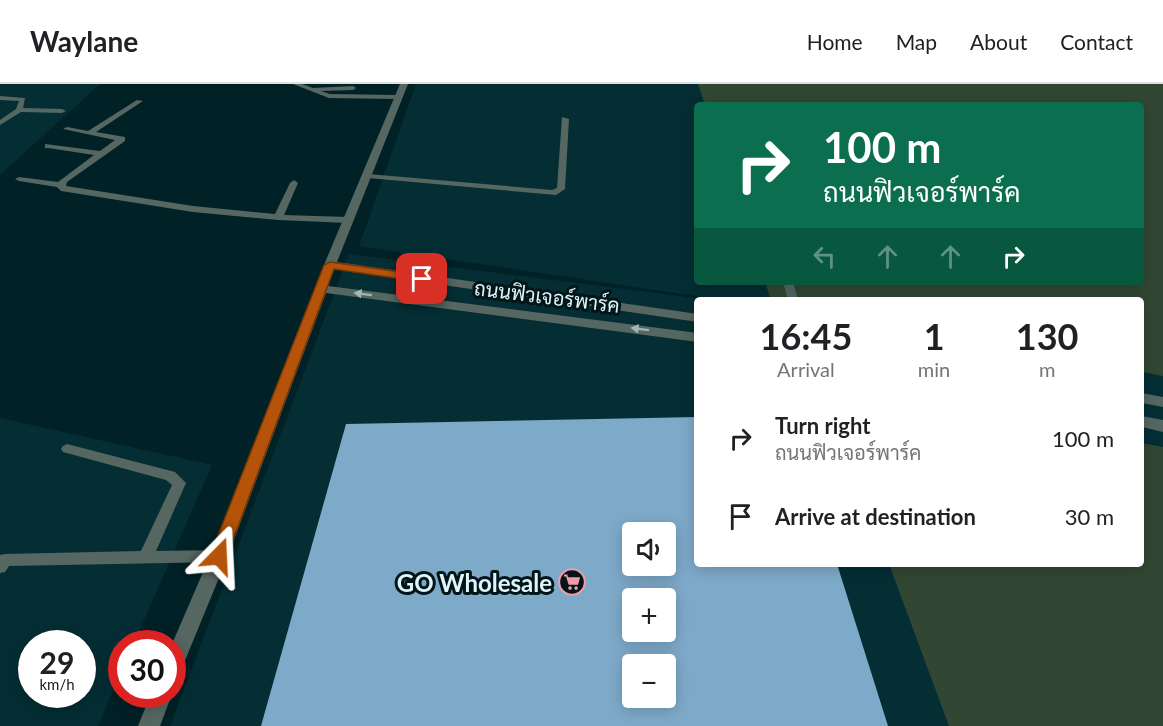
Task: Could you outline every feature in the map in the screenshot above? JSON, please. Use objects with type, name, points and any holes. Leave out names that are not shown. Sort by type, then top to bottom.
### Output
[{"type":"street","points":[[186,635],[219,556],[330,265],[401,91]]},
{"type":"street","name":"ถนนฟิวเจอร์พาร์ค","points":[[330,265],[694,317]]},
{"type":"street","name":"ถนนฟิวเจอร์พาร์ค","points":[[321,289],[694,337]]},
{"type":"street","points":[[1144,398],[1163,402]]},
{"type":"street","points":[[1144,422],[1163,426]]},
{"type":"street","points":[[149,726],[156,708]]},
{"type":"lane","points":[[296,84],[329,96],[349,97],[401,91]]},
{"type":"lane","points":[[310,90],[354,86],[349,97]]},
{"type":"lane","points":[[0,98],[23,99],[20,110]]},
{"type":"lane","points":[[89,133],[139,101]]},
{"type":"lane","points":[[0,123],[20,110],[62,111]]},
{"type":"lane","points":[[368,176],[554,193],[561,189],[565,119]]},
{"type":"lane","points":[[60,185],[122,139],[67,129]]},
{"type":"lane","points":[[48,146],[103,154]]},
{"type":"lane","points":[[19,179],[60,185],[61,188],[118,198],[193,209],[278,217],[348,220]]},
{"type":"lane","points":[[278,217],[294,183]]},
{"type":"lane","points":[[68,449],[170,476],[179,483],[146,557]]},
{"type":"lane","points":[[2,563],[219,556]]},
{"type":"shaded area","points":[[0,84],[100,84],[0,175]]},
{"type":"shaded area","points":[[416,84],[1163,84],[1163,726],[170,726],[177,708],[186,708],[186,684],[349,254],[694,298],[694,567],[1144,567],[1144,297],[702,297],[359,246]]},
{"type":"shaded area","points":[[0,418],[212,465],[140,630],[108,630],[108,703],[98,726],[0,726]]},
{"type":"green space","points":[[698,84],[1163,84],[1163,376],[1144,372],[1144,297],[770,297],[766,285],[1144,285],[1144,102],[704,102]]},
{"type":"green space","points":[[1144,443],[1163,447],[1163,726],[949,726],[890,567],[1144,567]]},
{"type":"building","name":"GO Wholesale","points":[[694,417],[694,567],[838,567],[888,726],[261,726],[346,424]]},
{"type":"place","name":"GO Wholesale","points":[[572,582]]},
{"type":"route","points":[[219,556],[330,265],[422,279]]}]
